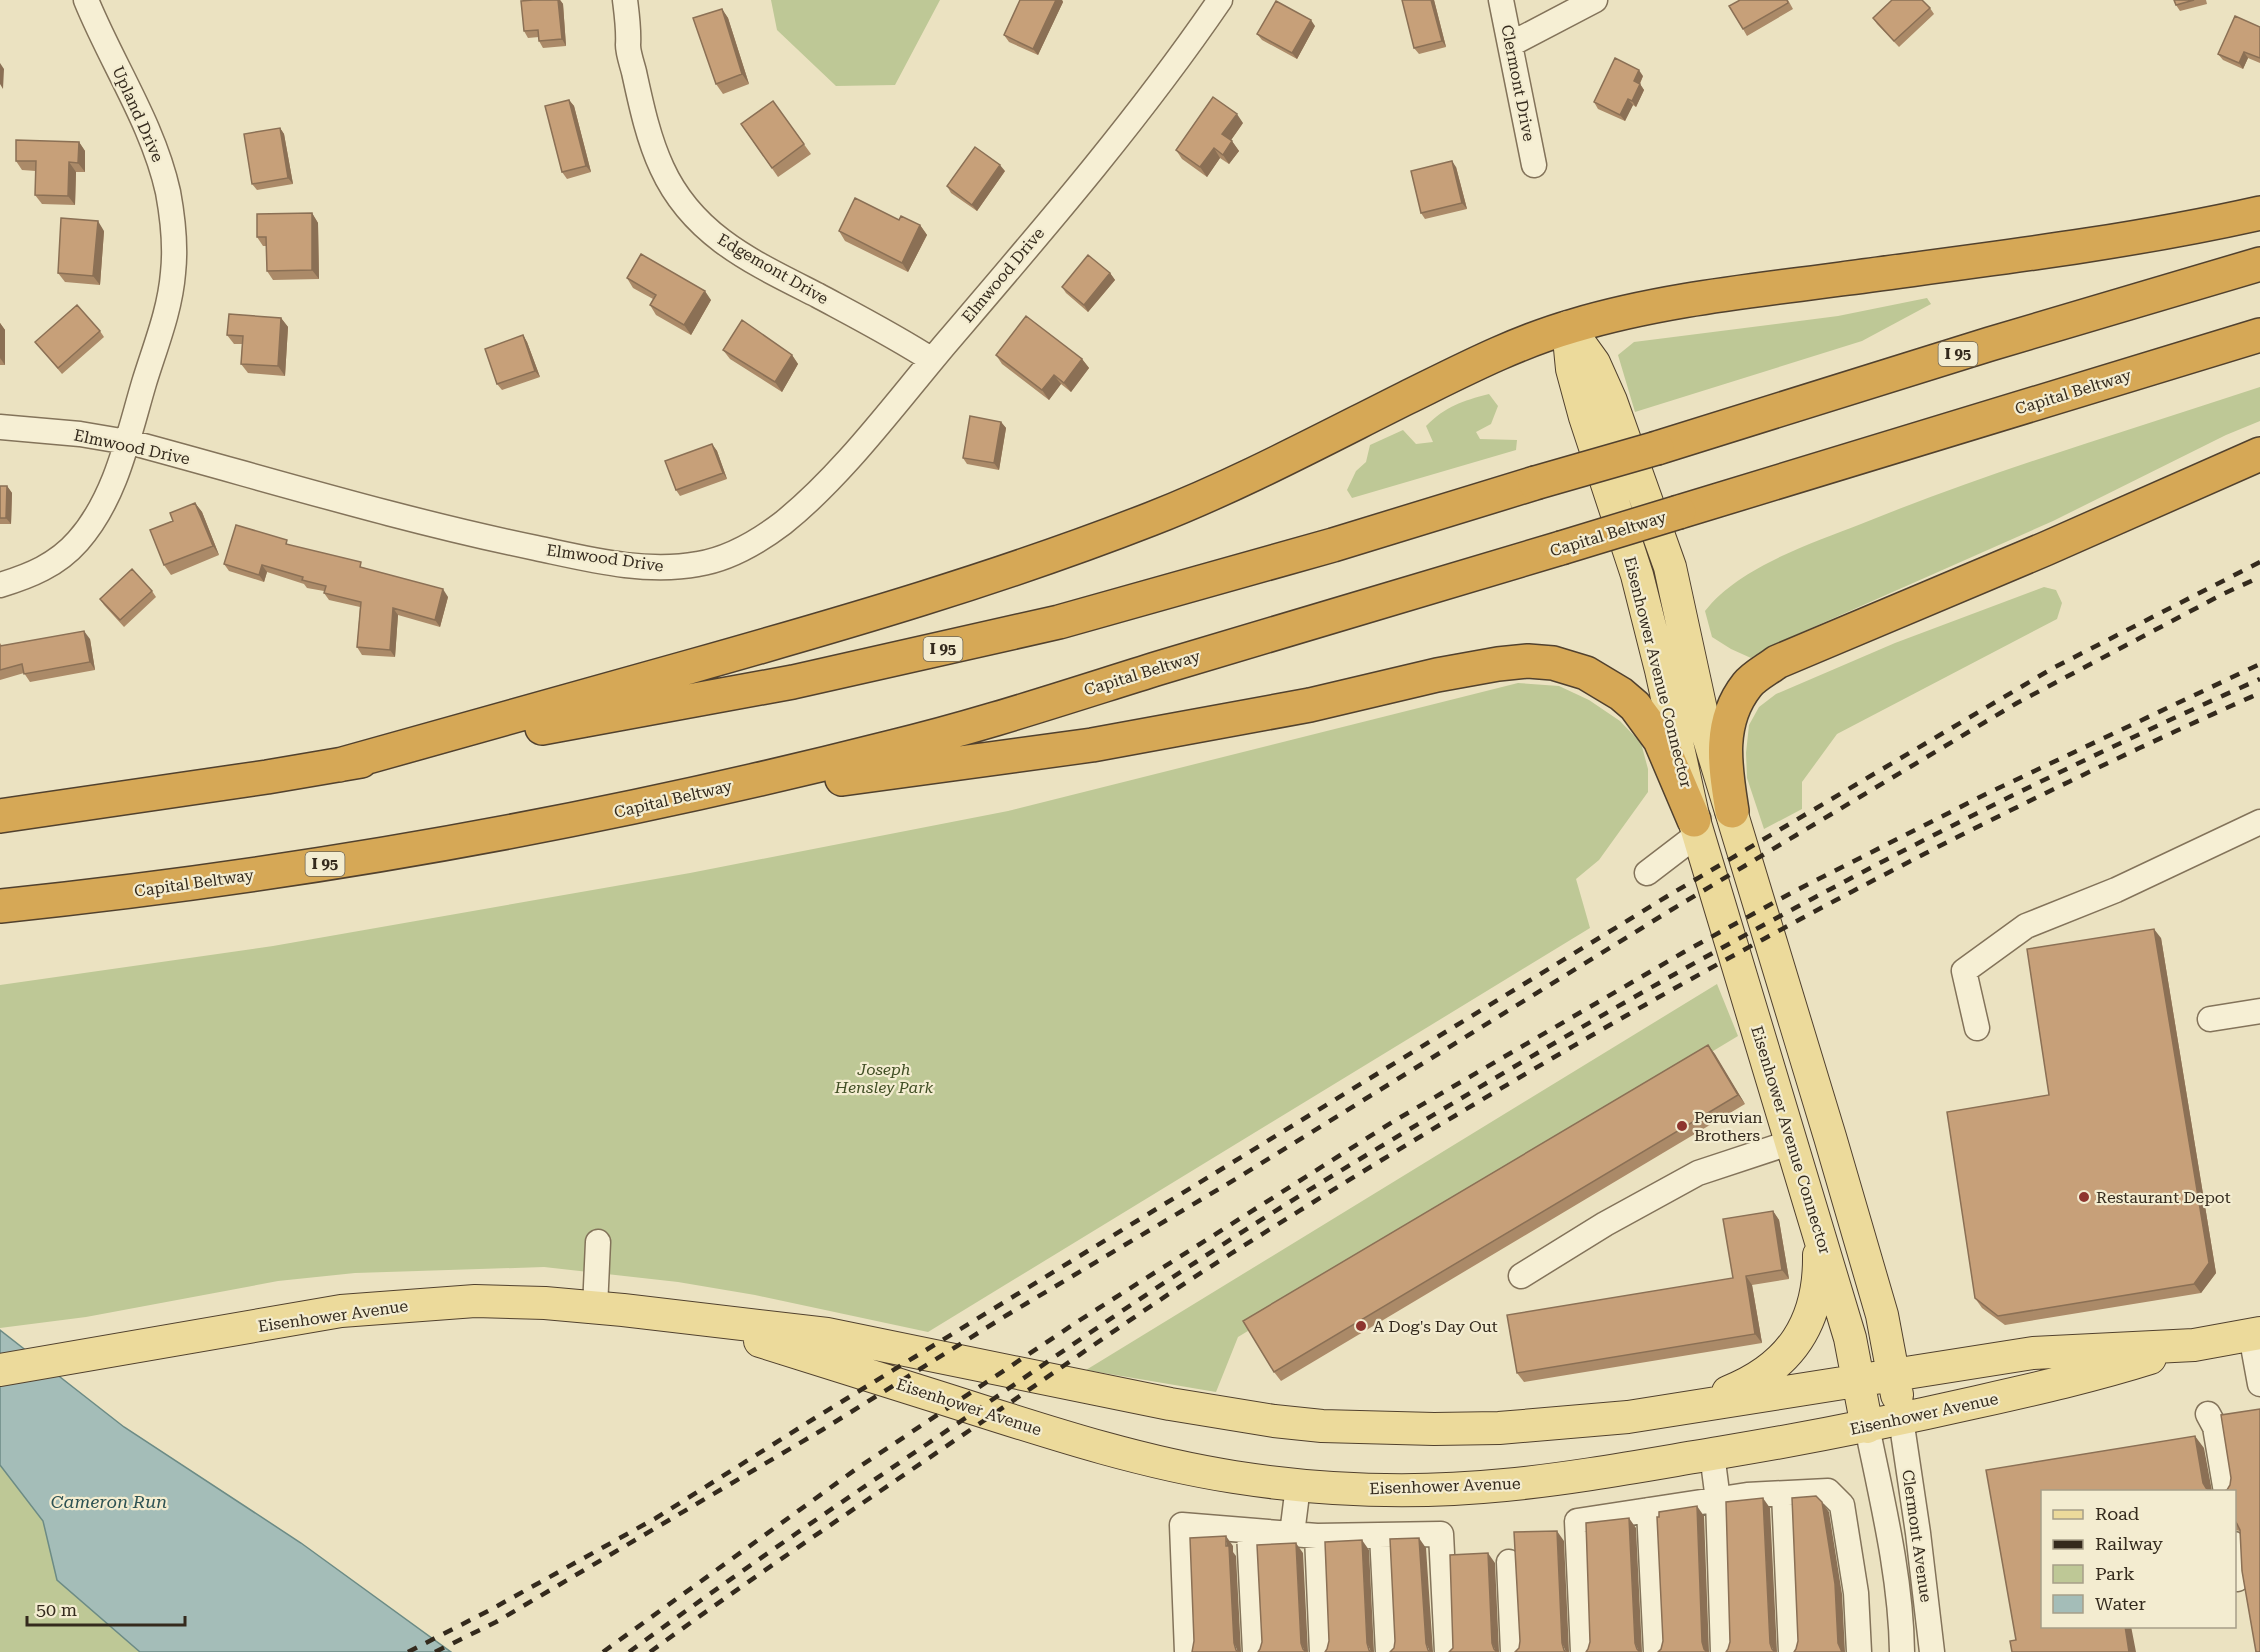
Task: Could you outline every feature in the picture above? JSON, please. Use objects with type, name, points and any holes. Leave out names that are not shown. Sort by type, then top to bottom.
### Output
[{"type":"highway","points":[[339,765],[853,620],[972,584],[1067,551],[1155,518],[1230,485],[1496,353],[1568,327],[1648,307],[2052,251],[2260,213]]},
{"type":"highway","name":"I 95","points":[[0,816],[339,765],[793,682],[1015,633],[1223,577],[1657,448],[1990,344],[2260,264]]},
{"type":"highway","name":"Capital Beltway","points":[[0,906],[180,886],[491,836],[647,805],[891,748],[1561,548],[2260,334]]},
{"type":"highway","points":[[1732,811],[1725,762],[1729,720],[1749,683],[1777,662],[2024,558],[2260,454]]},
{"type":"highway","points":[[647,805],[1092,745],[1310,705],[1437,675],[1528,661],[1553,663],[1586,673],[1621,694],[1635,706],[1660,740],[1696,827]]},
{"type":"main road","name":"Eisenhower Avenue Connector","points":[[1568,327],[1594,363],[1607,392],[1670,567],[1703,719],[1882,1316],[1901,1419]]},
{"type":"main road","name":"Eisenhower Avenue Connector","points":[[1568,327],[1572,369],[1585,417],[1637,574],[1696,827],[1850,1338],[1867,1427]]},
{"type":"main road","points":[[1687,1408],[1760,1377],[1783,1360],[1800,1337],[1813,1308],[1819,1281],[1818,1227]]},
{"type":"main road","name":"Eisenhower Avenue","points":[[0,1370],[341,1311],[475,1301],[595,1308],[827,1334],[1170,1404],[1274,1421],[1322,1426],[1410,1429],[1499,1428],[1628,1417],[2033,1353],[2194,1345]]},
{"type":"main road","name":"Eisenhower Avenue","points":[[705,1321],[752,1339],[1086,1444],[1187,1469],[1298,1486],[1352,1490],[1411,1490],[1505,1485],[1712,1454],[1867,1427],[2060,1384],[2194,1345],[2256,1334]]},
{"type":"street","name":"Upland Drive","points":[[0,585],[38,572],[54,562],[77,542],[103,506],[126,442],[169,300],[173,275],[173,226],[162,169],[149,133],[86,0]]},
{"type":"street","name":"Edgemont Drive","points":[[625,0],[629,30],[628,46],[641,105],[661,167],[686,209],[721,242],[765,268],[896,336],[932,360]]},
{"type":"street","name":"Clermont Drive","points":[[1501,0],[1534,165]]},
{"type":"street","points":[[1511,44],[1594,0]]},
{"type":"street","name":"Elmwood Drive","points":[[0,427],[80,434],[126,442],[484,537],[593,560],[670,568],[711,561],[735,553],[784,522],[848,459],[1014,264],[1142,106],[1191,42],[1213,2]]},
{"type":"street","points":[[1977,1029],[1964,971],[2025,926],[2116,890],[2260,822]]},
{"type":"street","points":[[1647,873],[1696,827]]},
{"type":"street","points":[[2210,1019],[2260,1011]]},
{"type":"street","points":[[1521,1276],[1605,1224],[1698,1173],[1792,1142]]},
{"type":"street","points":[[595,1308],[598,1242]]},
{"type":"street","points":[[2256,1334],[2260,1384]]},
{"type":"street","points":[[2208,1414],[2215,1427],[2226,1490]]},
{"type":"street","name":"Clermont Avenue","points":[[1901,1419],[1918,1533],[1932,1652]]},
{"type":"street","name":"Clermont Avenue","points":[[1867,1427],[1891,1552],[1898,1598],[1902,1652]]},
{"type":"street","points":[[1712,1454],[1718,1500],[1723,1652]]},
{"type":"street","points":[[1292,1534],[1298,1486]]},
{"type":"street","points":[[1583,1652],[1577,1521],[1718,1500],[1828,1491],[1842,1505],[1856,1593],[1859,1652]]},
{"type":"street","points":[[1784,1494],[1791,1652]]},
{"type":"street","points":[[1649,1510],[1656,1652]]},
{"type":"street","points":[[1187,1652],[1182,1525],[1317,1536],[1441,1534],[1447,1652]]},
{"type":"street","points":[[1249,1531],[1255,1652]]},
{"type":"street","points":[[1382,1535],[1388,1652]]},
{"type":"street","points":[[1317,1536],[1322,1652]]},
{"type":"street","points":[[1509,1562],[1513,1652]]},
{"type":"street","points":[[2236,1562],[2237,1579]]},
{"type":"green space","points":[[771,0],[940,0],[895,85],[836,86],[777,30]]},
{"type":"green space","points":[[1927,298],[1931,304],[1862,341],[1635,412],[1618,355],[1634,342],[1838,316]]},
{"type":"green space","points":[[2260,387],[2260,421],[2226,435],[2053,521],[1775,644],[1751,658],[1712,637],[1705,611],[1719,595],[1756,569],[1777,558],[1959,486]]},
{"type":"green space","points":[[1489,394],[1498,406],[1491,424],[1476,432],[1480,439],[1517,440],[1516,450],[1352,498],[1347,490],[1356,471],[1366,462],[1370,445],[1403,430],[1416,444],[1433,442],[1426,426],[1433,419],[1455,405]]},
{"type":"green space","points":[[2044,587],[2056,590],[2062,603],[2057,619],[1837,734],[1802,782],[1802,809],[1764,829],[1747,778],[1746,753],[1749,725],[1759,707],[1776,694],[1895,643]]},
{"type":"green space","name":"Joseph Hensley Park","points":[[1518,683],[1559,686],[1589,700],[1620,721],[1641,743],[1648,769],[1648,792],[1599,860],[1576,879],[1590,928],[928,1332],[755,1295],[678,1282],[544,1267],[355,1273],[278,1281],[86,1317],[0,1328],[0,985],[273,946],[690,873],[1008,811]]},
{"type":"green space","points":[[1717,984],[1738,1036],[1238,1337],[1216,1392],[1086,1370]]},
{"type":"green space","points":[[0,1465],[43,1521],[57,1580],[140,1652],[0,1652]]},
{"type":"water","name":"Cameron Run","points":[[0,1330],[124,1427],[301,1543],[451,1652],[140,1652],[57,1580],[43,1521],[0,1465]]},
{"type":"building","points":[[558,0],[562,39],[539,41],[538,30],[524,31],[521,1]]},
{"type":"building","points":[[1020,0],[1056,0],[1033,49],[1004,35]]},
{"type":"building","points":[[1402,0],[1431,0],[1442,41],[1414,48]]},
{"type":"building","points":[[1740,0],[1787,0],[1788,3],[1743,29],[1729,6]]},
{"type":"building","points":[[1892,0],[1922,0],[1930,8],[1894,41],[1873,18]]},
{"type":"building","points":[[2174,0],[2194,0],[2176,5]]},
{"type":"building","points":[[1276,1],[1311,20],[1292,53],[1257,34]]},
{"type":"building","points":[[722,9],[742,74],[716,84],[693,18]]},
{"type":"building","points":[[2235,16],[2260,27],[2260,58],[2244,52],[2239,63],[2218,54]]},
{"type":"building","points":[[1615,58],[1639,70],[1634,81],[1640,84],[1632,101],[1628,99],[1620,115],[1594,102]]},
{"type":"building","points":[[1213,97],[1237,114],[1222,134],[1232,141],[1223,155],[1214,148],[1200,167],[1176,150]]},
{"type":"building","points":[[569,100],[586,166],[562,172],[545,106]]},
{"type":"building","points":[[773,101],[804,144],[772,168],[741,124]]},
{"type":"building","points":[[280,128],[288,178],[252,184],[244,134]]},
{"type":"building","points":[[16,140],[79,142],[78,163],[69,162],[68,196],[35,195],[36,161],[16,161]]},
{"type":"building","points":[[975,147],[1000,165],[972,205],[947,186]]},
{"type":"building","points":[[1452,161],[1462,203],[1421,213],[1411,171]]},
{"type":"building","points":[[855,198],[899,220],[901,216],[920,225],[902,263],[839,231]]},
{"type":"building","points":[[312,213],[312,270],[267,271],[266,237],[257,237],[257,214]]},
{"type":"building","points":[[61,218],[98,221],[93,276],[58,273]]},
{"type":"building","points":[[641,254],[705,291],[684,325],[650,305],[656,295],[627,278]]},
{"type":"building","points":[[1088,255],[1110,273],[1084,305],[1062,287]]},
{"type":"building","points":[[77,305],[100,331],[58,368],[35,342]]},
{"type":"building","points":[[229,314],[281,318],[278,366],[241,364],[243,336],[227,335]]},
{"type":"building","points":[[1026,316],[1082,359],[1064,383],[1054,375],[1042,390],[996,355]]},
{"type":"building","points":[[742,320],[792,355],[775,382],[723,350]]},
{"type":"building","points":[[523,335],[535,371],[497,384],[485,349]]},
{"type":"building","points":[[970,416],[1001,422],[994,463],[963,458]]},
{"type":"building","points":[[712,444],[723,473],[676,490],[665,461]]},
{"type":"building","points":[[0,486],[7,486],[6,518],[0,518]]},
{"type":"building","points":[[195,503],[213,546],[164,565],[150,530],[173,521],[170,513]]},
{"type":"building","points":[[236,525],[287,540],[286,544],[361,562],[360,567],[443,589],[435,620],[393,608],[390,650],[357,647],[361,602],[324,593],[326,586],[262,565],[259,575],[224,564]]},
{"type":"building","points":[[132,569],[152,591],[120,620],[100,599]]},
{"type":"building","points":[[84,631],[90,662],[24,674],[22,664],[0,670],[0,646]]},
{"type":"building","name":"Restaurant Depot","points":[[2154,929],[2209,1263],[2194,1284],[1998,1316],[1975,1298],[1947,1112],[2049,1095],[2027,949]]},
{"type":"building","points":[[1708,1045],[1738,1095],[1274,1372],[1243,1321]]},
{"type":"building","points":[[1773,1211],[1782,1270],[1746,1276],[1755,1334],[1517,1373],[1507,1315],[1733,1278],[1723,1219]]},
{"type":"building","points":[[2260,1409],[2260,1652],[2256,1652],[2242,1571],[2240,1530],[2236,1523],[2236,1490],[2227,1490],[2231,1478],[2221,1415]]},
{"type":"building","points":[[2195,1436],[2203,1483],[2209,1490],[2041,1490],[2041,1628],[2125,1628],[2129,1652],[2012,1652],[2010,1641],[2016,1640],[1986,1470]]},
{"type":"building","points":[[1816,1496],[1822,1502],[1835,1584],[1838,1643],[1842,1652],[1794,1652],[1798,1641],[1792,1498]]},
{"type":"building","points":[[1763,1498],[1770,1643],[1775,1652],[1726,1652],[1730,1642],[1726,1502]]},
{"type":"building","points":[[1697,1506],[1702,1642],[1707,1652],[1658,1652],[1663,1641],[1657,1517],[1659,1517],[1659,1512]]},
{"type":"building","points":[[1629,1518],[1635,1643],[1640,1652],[1586,1652],[1590,1642],[1586,1523]]},
{"type":"building","points":[[1557,1531],[1562,1643],[1566,1652],[1515,1652],[1519,1648],[1520,1641],[1514,1532]]},
{"type":"building","points":[[1226,1536],[1226,1546],[1229,1546],[1234,1643],[1239,1652],[1192,1652],[1194,1641],[1190,1538]]},
{"type":"building","points":[[1419,1538],[1426,1643],[1431,1652],[1390,1652],[1394,1648],[1395,1641],[1390,1539]]},
{"type":"building","points":[[1362,1540],[1367,1643],[1371,1652],[1325,1652],[1329,1641],[1325,1542]]},
{"type":"building","points":[[1296,1543],[1301,1643],[1306,1652],[1258,1652],[1262,1642],[1257,1545]]},
{"type":"building","points":[[1488,1553],[1492,1643],[1497,1652],[1449,1652],[1453,1648],[1450,1555]]},
{"type":"railway","points":[[408,1652],[490,1610],[656,1518],[815,1418],[1666,897],[2053,668],[2260,562]]},
{"type":"railway","points":[[435,1652],[496,1622],[822,1430],[1007,1315],[1239,1177],[1671,910],[2017,703],[2223,594],[2260,577]]},
{"type":"railway","points":[[603,1652],[859,1467],[1080,1320],[1394,1121],[1684,952],[1793,892],[1986,794],[2260,664]]},
{"type":"railway","points":[[629,1652],[797,1533],[1138,1300],[1226,1242],[1440,1111],[1640,994],[1843,882],[2050,777],[2260,679]]},
{"type":"railway","points":[[650,1652],[1180,1286],[1465,1110],[1724,960],[1856,889],[2124,755],[2260,693]]},
{"type":"place","name":"Peruvian Brothers","points":[[1682,1126]]},
{"type":"place","name":"Restaurant Depot","points":[[2084,1197]]},
{"type":"place","name":"A Dog's Day Out","points":[[1361,1326]]}]
